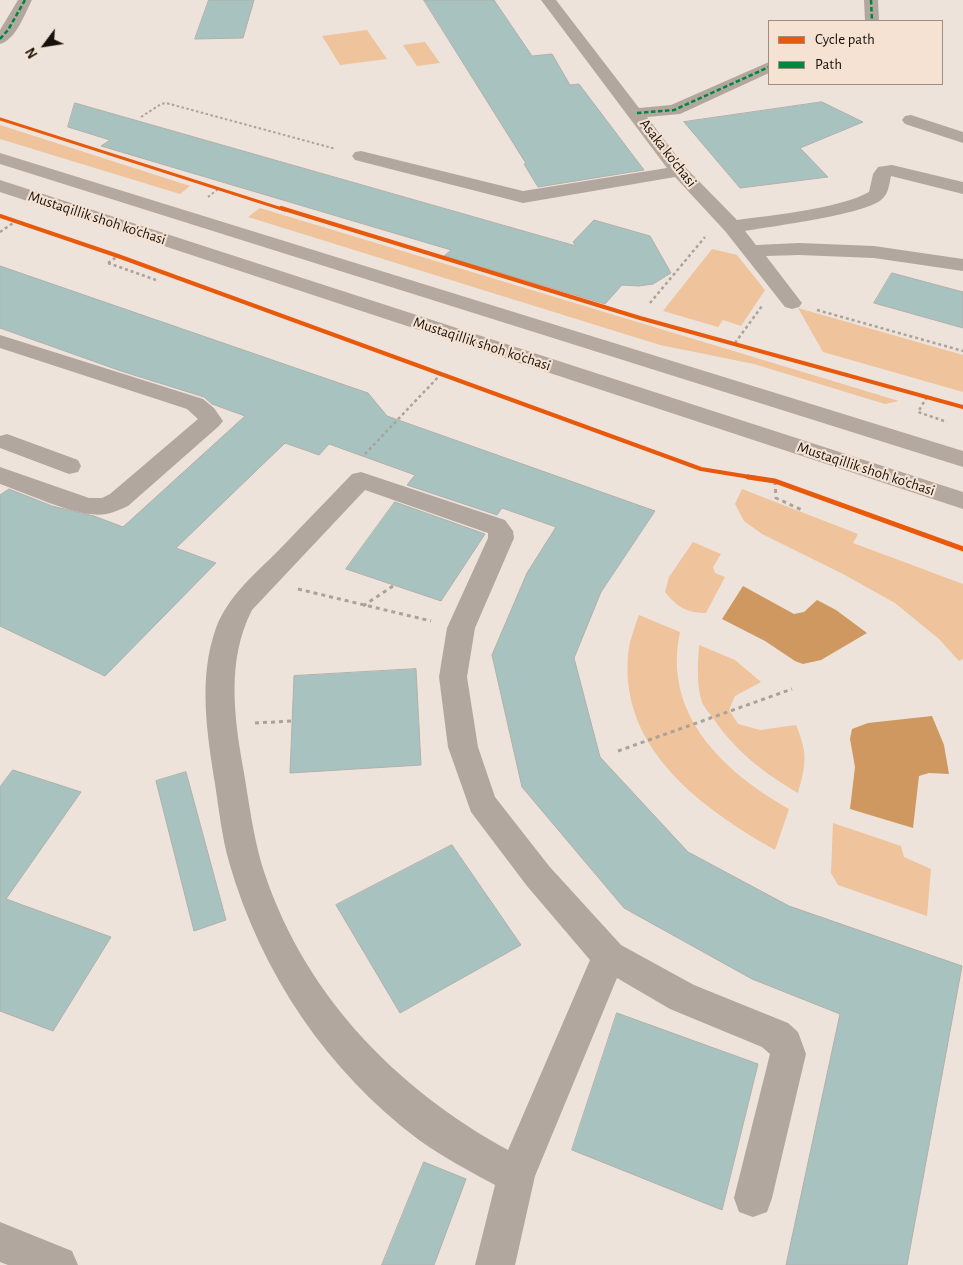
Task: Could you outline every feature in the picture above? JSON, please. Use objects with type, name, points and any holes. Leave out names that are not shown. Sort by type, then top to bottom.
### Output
[{"type":"main road","name":"Mustaqillik shoh ko'chasi","points":[[0,158],[963,459]]},
{"type":"main road","name":"Mustaqillik shoh ko'chasi","points":[[0,186],[963,501]]},
{"type":"street","points":[[0,39],[8,30],[25,0]]},
{"type":"street","name":"Asaka ko'chasi","points":[[548,0],[637,113],[679,171],[732,227],[792,303]]},
{"type":"street","points":[[871,0],[872,20]]},
{"type":"street","points":[[637,113],[674,110],[768,67]]},
{"type":"street","points":[[911,120],[963,138]]},
{"type":"street","points":[[361,156],[523,197],[679,171]]},
{"type":"street","points":[[732,227],[853,206],[875,197],[881,187],[880,178],[884,171],[892,170],[963,188]]},
{"type":"street","points":[[751,251],[799,249],[874,252],[963,265]]},
{"type":"street","points":[[0,340],[195,404],[206,413],[211,421],[120,500],[105,506],[87,506],[0,474]]},
{"type":"street","points":[[2,442],[69,466]]},
{"type":"street","points":[[516,1176],[432,1126],[367,1072],[325,1024],[276,944],[241,847],[222,725],[220,684],[222,660],[230,627],[242,604],[360,480],[496,526],[500,531],[501,538],[461,628],[453,677],[463,747],[482,803],[538,876],[609,956],[682,997],[775,1035],[784,1044],[788,1054],[754,1198]]},
{"type":"street","points":[[495,1265],[516,1176],[609,956]]},
{"type":"street","points":[[0,1242],[58,1265]]},
{"type":"path","points":[[141,116],[166,103],[361,156]]},
{"type":"path","points":[[208,186],[227,192]]},
{"type":"path","points":[[8,219],[26,224]]},
{"type":"path","points":[[0,232],[16,221]]},
{"type":"path","points":[[650,303],[703,238],[732,227]]},
{"type":"path","points":[[109,253],[128,260]]},
{"type":"path","points":[[118,256],[108,264],[156,280]]},
{"type":"path","points":[[664,278],[670,280]]},
{"type":"path","points":[[735,343],[768,297],[963,351]]},
{"type":"path","points":[[726,341],[745,346]]},
{"type":"path","points":[[433,369],[451,376]]},
{"type":"path","points":[[360,480],[356,462],[442,372]]},
{"type":"path","points":[[917,394],[936,400]]},
{"type":"path","points":[[927,397],[918,412],[947,422]]},
{"type":"path","points":[[766,480],[784,485]]},
{"type":"path","points":[[775,481],[776,498],[804,511]]},
{"type":"path","points":[[265,580],[363,606],[461,628]]},
{"type":"path","points":[[363,606],[393,586]]},
{"type":"path","points":[[618,751],[792,689]]},
{"type":"shaded area","points":[[367,30],[387,59],[340,65],[322,36]]},
{"type":"shaded area","points":[[425,42],[440,63],[417,66],[403,45]]},
{"type":"shaded area","points":[[0,125],[190,186],[180,194],[0,139]]},
{"type":"shaded area","points":[[260,208],[899,401],[885,404],[754,364],[660,345],[248,217]]},
{"type":"shaded area","points":[[712,249],[737,255],[765,290],[741,326],[723,320],[718,327],[663,311]]},
{"type":"shaded area","points":[[798,308],[963,355],[963,392],[823,352]]},
{"type":"shaded area","points":[[742,489],[858,534],[853,543],[963,584],[963,659],[959,661],[939,639],[895,603],[843,574],[762,534],[744,521],[735,504]]},
{"type":"shaded area","points":[[693,542],[721,554],[713,567],[715,573],[725,577],[706,613],[693,612],[683,608],[665,592],[669,577]]},
{"type":"shaded area","points":[[743,586],[794,614],[804,612],[817,600],[836,610],[867,633],[821,660],[803,664],[795,661],[765,641],[722,619]]},
{"type":"shaded area","points":[[639,615],[680,632],[677,662],[680,689],[689,715],[703,738],[721,759],[742,777],[789,809],[775,850],[721,816],[695,795],[671,773],[652,748],[637,720],[629,690],[628,656]]},
{"type":"shaded area","points":[[699,645],[735,660],[761,682],[735,696],[729,710],[738,724],[760,730],[796,725],[804,752],[803,774],[798,793],[762,769],[741,751],[705,708],[699,688]]},
{"type":"shaded area","points":[[932,716],[944,745],[949,774],[929,773],[919,776],[913,828],[850,809],[855,767],[850,739],[852,729],[868,723]]},
{"type":"shaded area","points":[[833,823],[901,846],[904,857],[931,869],[927,916],[838,885],[831,873]]},
{"type":"building","points":[[209,0],[254,0],[243,38],[195,39]]},
{"type":"building","points":[[424,0],[494,0],[532,56],[552,54],[570,85],[579,84],[644,170],[538,187],[524,164],[526,164]]},
{"type":"building","points":[[822,102],[863,122],[800,148],[828,177],[740,188],[684,122]]},
{"type":"building","points":[[75,103],[576,246],[573,242],[594,220],[650,236],[671,273],[653,284],[639,286],[622,285],[605,304],[444,256],[451,250],[101,146],[110,140],[68,127]]},
{"type":"building","points":[[0,266],[368,393],[387,416],[655,511],[601,592],[574,658],[600,757],[688,852],[789,906],[962,966],[907,1265],[786,1265],[840,1014],[752,979],[624,908],[522,787],[492,655],[527,573],[556,527],[502,508],[497,515],[407,485],[415,475],[329,444],[319,455],[285,443],[176,548],[216,563],[105,676],[0,626],[0,495],[9,489],[52,506],[94,516],[123,527],[245,416],[212,404],[204,397],[121,371],[0,328]]},
{"type":"building","points":[[892,273],[963,292],[963,328],[874,303]]},
{"type":"building","points":[[395,502],[485,534],[441,601],[346,569]]},
{"type":"building","points":[[416,669],[421,765],[290,773],[294,676]]},
{"type":"building","points":[[13,770],[81,792],[6,899],[111,937],[53,1031],[0,1011],[0,787]]},
{"type":"building","points":[[186,772],[226,920],[194,931],[156,781]]},
{"type":"building","points":[[452,845],[521,945],[400,1013],[336,905]]},
{"type":"building","points":[[617,1013],[758,1064],[722,1210],[572,1150]]},
{"type":"building","points":[[424,1162],[466,1179],[434,1265],[382,1265]]},
{"type":"marked path","points":[[0,39],[8,30],[25,0]]},
{"type":"marked path","points":[[871,0],[872,20]]},
{"type":"marked path","points":[[637,113],[674,110],[768,67]]},
{"type":"cycle path","points":[[0,119],[218,189],[640,318],[963,407]]},
{"type":"cycle path","points":[[0,216],[118,256],[701,469],[775,481],[963,549]]}]
